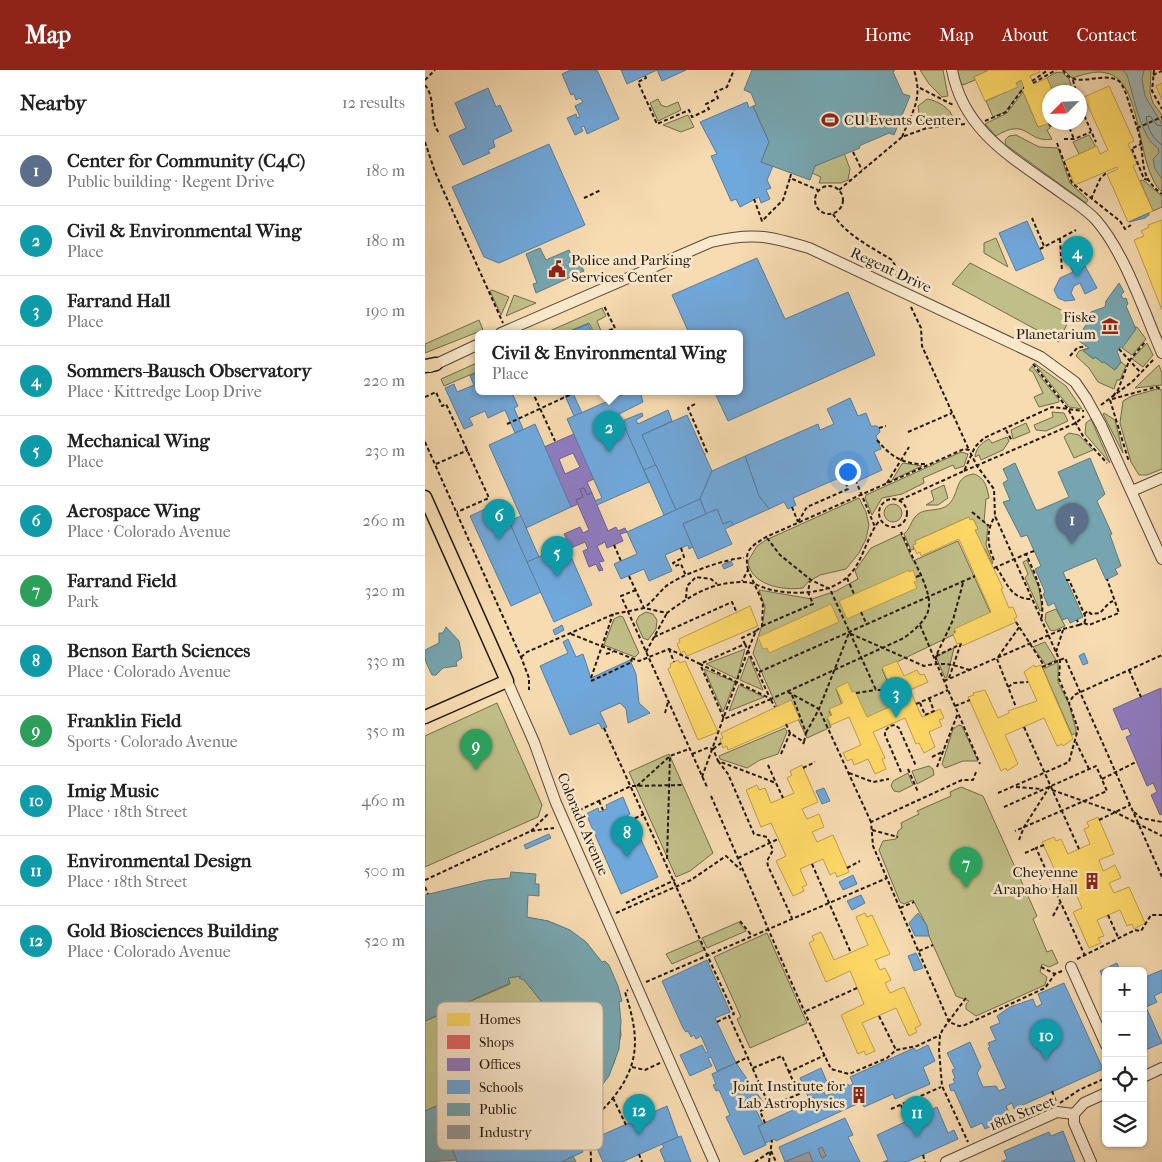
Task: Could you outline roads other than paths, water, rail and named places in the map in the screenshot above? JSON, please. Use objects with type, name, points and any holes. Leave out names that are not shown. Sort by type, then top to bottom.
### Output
[{"type":"main road","name":"Colorado Avenue","points":[[425,498],[507,681]]},
{"type":"main road","points":[[425,717],[507,681]]},
{"type":"street","points":[[952,70],[962,104],[974,122],[995,144],[1085,210],[1106,232],[1117,252],[1160,354]]},
{"type":"street","name":"Regent Drive","points":[[509,330],[711,242],[737,236],[753,235],[775,237],[809,248],[1041,357],[1075,382],[1101,425],[1162,559]]},
{"type":"street","points":[[429,366],[475,346]]},
{"type":"street","points":[[1132,491],[1162,478]]},
{"type":"street","name":"Colorado Avenue","points":[[507,681],[535,742],[556,803],[714,1162]]},
{"type":"street","points":[[1071,967],[1102,1036]]},
{"type":"street","points":[[1147,1075],[1162,1068]]},
{"type":"street","name":"18th Street","points":[[946,1162],[1057,1112],[1074,1114],[1084,1103],[1102,1095]]},
{"type":"street","points":[[1074,1114],[1076,1130],[1091,1162]]},
{"type":"water","points":[[1123,70],[1144,70],[1142,79],[1145,96],[1162,124],[1162,179],[1155,169],[1153,159],[1159,153],[1158,148],[1152,143],[1142,126],[1127,75]]},
{"type":"place","name":"CU Events Center","points":[[830,120]]},
{"type":"place","name":"Police and Parking Services Center","points":[[557,269]]},
{"type":"place","name":"Sommers-Bausch Observatory","points":[[1077,277]]},
{"type":"place","name":"Fiske Planetarium","points":[[1110,326]]},
{"type":"place","name":"Civil & Environmental Wing","points":[[609,452]]},
{"type":"place","name":"Aerospace Wing","points":[[499,540]]},
{"type":"place","name":"Center for Community (C4C)","points":[[1072,544]]},
{"type":"place","name":"Mechanical Wing","points":[[557,577]]},
{"type":"place","name":"Farrand Hall","points":[[896,718]]},
{"type":"place","name":"Franklin Field","points":[[476,770]]},
{"type":"place","name":"Benson Earth Sciences","points":[[627,857]]},
{"type":"place","name":"Cheyenne Arapaho Hall","points":[[1092,881]]},
{"type":"place","name":"Farrand Field","points":[[966,888]]},
{"type":"place","name":"Imig Music","points":[[1046,1060]]},
{"type":"place","name":"Joint Institute for Lab Astrophysics","points":[[859,1095]]},
{"type":"place","name":"Gold Biosciences Building","points":[[639,1135]]},
{"type":"place","name":"Environmental Design","points":[[917,1137]]}]
